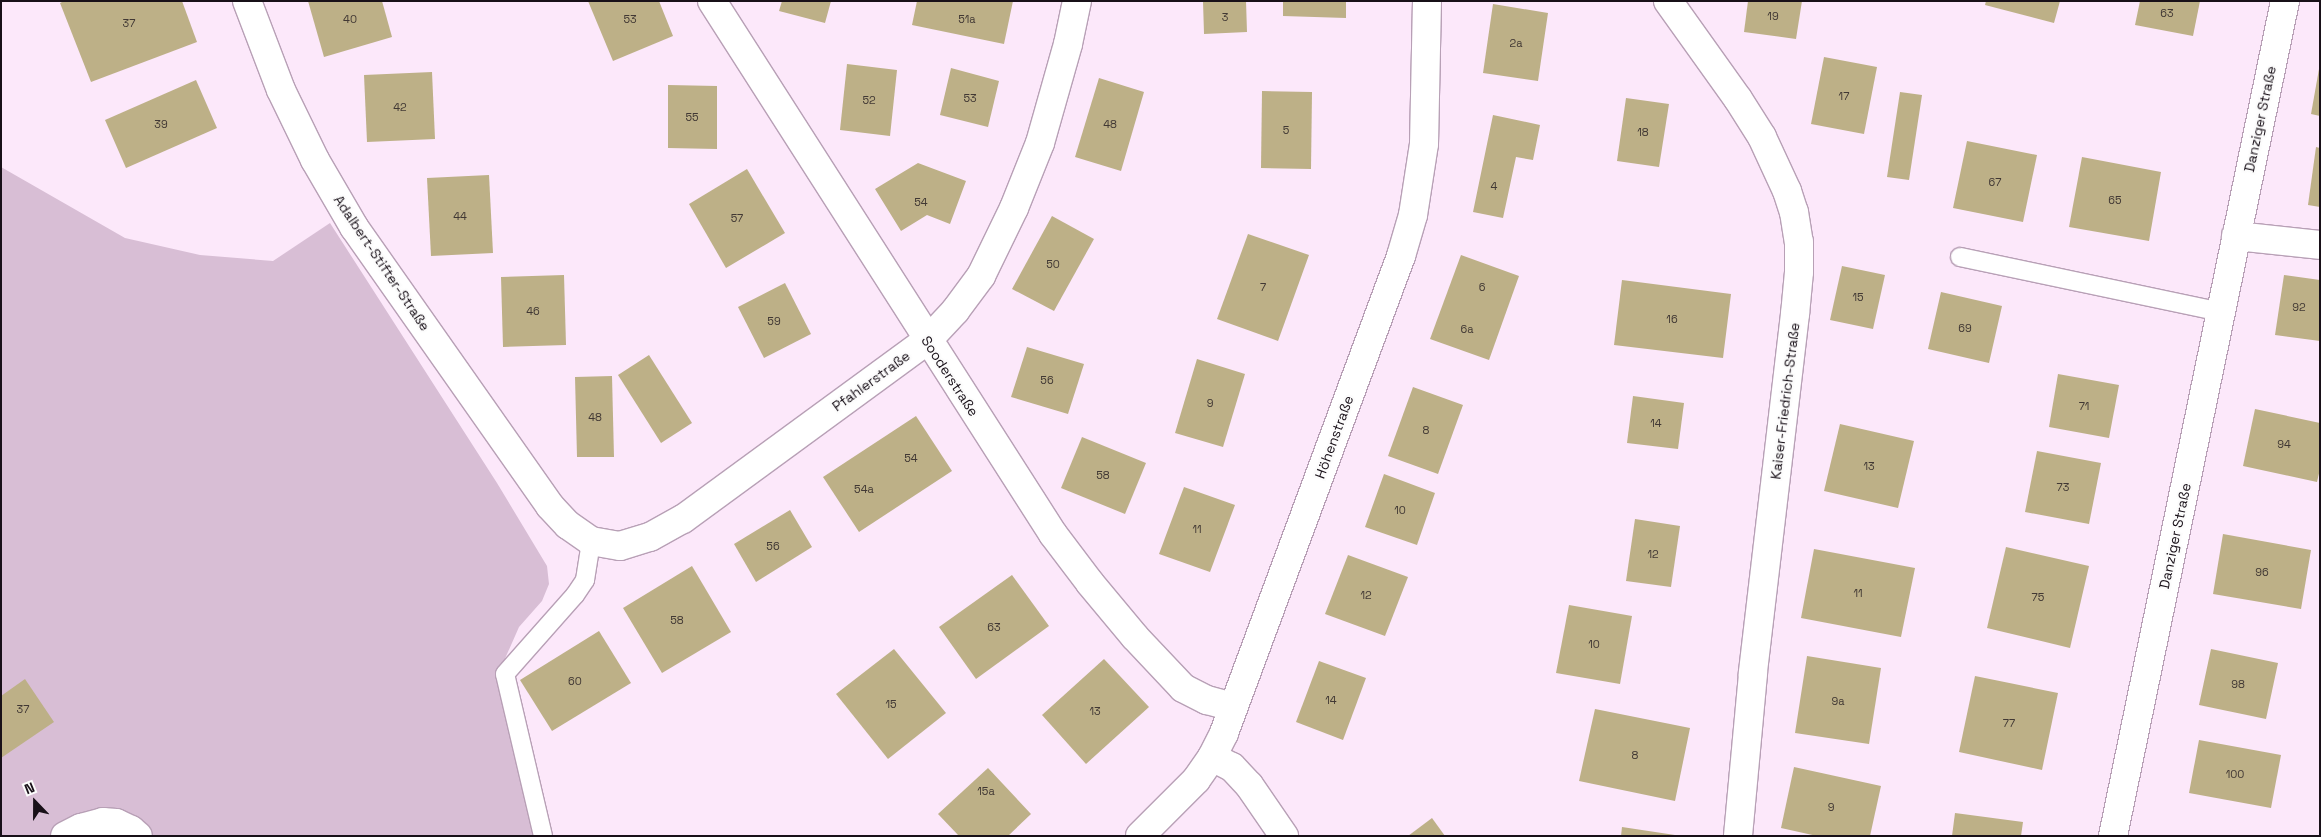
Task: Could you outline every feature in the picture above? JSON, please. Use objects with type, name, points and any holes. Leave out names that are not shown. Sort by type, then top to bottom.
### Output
[{"type":"street","name":"Adalbert-Stifter-Straße","points":[[247,1],[281,90],[315,160],[354,227],[550,506]]},
{"type":"street","name":"Sooderstraße","points":[[712,1],[1018,482],[1090,583],[1135,637],[1183,688],[1206,700],[1233,707]]},
{"type":"street","name":"Pfahlerstraße","points":[[550,506],[568,525],[592,541],[620,546],[650,537],[683,519],[928,340],[955,311],[981,276],[1014,208],[1040,143],[1068,44],[1077,1]]},
{"type":"street","name":"Höhenstraße","points":[[1140,836],[1177,801],[1212,757],[1233,707],[1401,256],[1413,215],[1426,122],[1427,1]]},
{"type":"street","name":"Kaiser-Friedrich-Straße","points":[[1668,1],[1738,99],[1762,137],[1788,191],[1799,242],[1795,314],[1756,646],[1738,836]]},
{"type":"street","name":"Danziger Straße","points":[[2113,836],[2284,1]]},
{"type":"street","points":[[2236,236],[2320,245]]},
{"type":"street","points":[[1212,757],[1232,767],[1249,785],[1284,836]]},
{"type":"street","points":[[65,836],[81,828],[104,822],[116,823],[131,830],[138,836]]},
{"type":"lane","points":[[1960,257],[2221,312]]},
{"type":"lane","points":[[543,836],[505,674],[575,595],[585,580],[592,541]]},
{"type":"shaded area","points":[[1,167],[125,238],[200,255],[273,261],[330,223],[497,483],[547,566],[549,584],[542,601],[519,627],[500,670],[503,696],[534,836],[1,836]]},
{"type":"building","points":[[64,1],[182,1],[197,42],[91,82],[60,3]]},
{"type":"building","points":[[308,1],[382,1],[392,37],[324,57]]},
{"type":"building","points":[[588,1],[659,1],[673,36],[613,61]]},
{"type":"building","points":[[782,1],[831,1],[825,23],[779,11]]},
{"type":"building","points":[[917,1],[1013,1],[1004,44],[912,25]]},
{"type":"building","points":[[1203,1],[1246,1],[1247,32],[1204,34]]},
{"type":"building","points":[[1283,1],[1346,1],[1346,18],[1283,16]]},
{"type":"building","points":[[1748,1],[1802,1],[1796,39],[1744,32]]},
{"type":"building","points":[[1986,1],[2060,1],[2054,23],[1985,5]]},
{"type":"building","points":[[2140,1],[2200,1],[2193,36],[2135,25]]},
{"type":"building","points":[[1493,4],[1548,13],[1538,81],[1483,73]]},
{"type":"building","points":[[1824,57],[1877,67],[1864,134],[1811,124]]},
{"type":"building","points":[[847,64],[897,70],[890,136],[840,130]]},
{"type":"building","points":[[951,68],[999,81],[988,127],[940,115]]},
{"type":"building","points":[[2320,69],[2320,116],[2311,114]]},
{"type":"building","points":[[432,72],[435,139],[367,142],[364,75]]},
{"type":"building","points":[[1099,78],[1144,92],[1121,171],[1075,157]]},
{"type":"building","points":[[196,80],[217,128],[126,168],[105,120]]},
{"type":"building","points":[[668,85],[717,86],[717,149],[668,148]]},
{"type":"building","points":[[1262,91],[1312,92],[1311,169],[1261,168]]},
{"type":"building","points":[[1900,92],[1922,95],[1909,180],[1887,177]]},
{"type":"building","points":[[1626,98],[1669,104],[1659,167],[1617,161]]},
{"type":"building","points":[[1493,115],[1540,125],[1533,160],[1516,157],[1503,218],[1473,212]]},
{"type":"building","points":[[1967,141],[2037,155],[2023,222],[1953,208]]},
{"type":"building","points":[[2316,147],[2320,148],[2320,207],[2308,205]]},
{"type":"building","points":[[2082,157],[2161,172],[2149,241],[2069,227]]},
{"type":"building","points":[[918,163],[966,181],[950,224],[927,215],[901,231],[875,189]]},
{"type":"building","points":[[747,169],[785,233],[726,268],[689,204]]},
{"type":"building","points":[[489,175],[493,253],[431,256],[427,178]]},
{"type":"building","points":[[1052,216],[1094,239],[1054,311],[1012,289]]},
{"type":"building","points":[[1248,234],[1309,255],[1278,341],[1217,319]]},
{"type":"building","points":[[1461,255],[1519,276],[1489,360],[1430,339]]},
{"type":"building","points":[[1842,266],[1885,275],[1873,329],[1830,320]]},
{"type":"building","points":[[564,275],[566,345],[503,347],[501,277]]},
{"type":"building","points":[[2284,275],[2320,280],[2320,341],[2275,335]]},
{"type":"building","points":[[1622,280],[1731,294],[1723,358],[1614,345]]},
{"type":"building","points":[[785,283],[811,334],[764,358],[738,307]]},
{"type":"building","points":[[1941,292],[2002,306],[1989,363],[1928,349]]},
{"type":"building","points":[[1027,347],[1084,364],[1068,414],[1011,397]]},
{"type":"building","points":[[649,355],[692,423],[661,443],[618,375]]},
{"type":"building","points":[[1197,359],[1245,374],[1223,447],[1175,433]]},
{"type":"building","points":[[2058,374],[2119,385],[2109,438],[2049,427]]},
{"type":"building","points":[[612,376],[614,457],[577,457],[575,377]]},
{"type":"building","points":[[1413,387],[1463,405],[1438,474],[1388,456]]},
{"type":"building","points":[[1633,396],[1684,403],[1678,449],[1627,443]]},
{"type":"building","points":[[2255,409],[2320,423],[2320,469],[2317,482],[2243,466]]},
{"type":"building","points":[[916,416],[952,471],[859,532],[823,477]]},
{"type":"building","points":[[1840,424],[1914,441],[1898,508],[1824,491]]},
{"type":"building","points":[[1082,437],[1146,463],[1125,514],[1061,488]]},
{"type":"building","points":[[2037,451],[2101,463],[2089,524],[2025,512]]},
{"type":"building","points":[[1384,474],[1435,493],[1417,545],[1365,527]]},
{"type":"building","points":[[1184,487],[1235,505],[1210,572],[1159,554]]},
{"type":"building","points":[[790,510],[812,547],[756,582],[734,544]]},
{"type":"building","points":[[1635,519],[1680,526],[1671,587],[1626,581]]},
{"type":"building","points":[[2223,534],[2311,550],[2301,609],[2213,594]]},
{"type":"building","points":[[2006,547],[2089,566],[2070,648],[1987,628]]},
{"type":"building","points":[[1814,549],[1915,568],[1901,637],[1801,618]]},
{"type":"building","points":[[1348,555],[1408,577],[1385,636],[1325,614]]},
{"type":"building","points":[[692,566],[731,632],[662,673],[623,608]]},
{"type":"building","points":[[1012,575],[1049,626],[976,679],[939,627]]},
{"type":"building","points":[[1569,605],[1632,616],[1620,684],[1556,673]]},
{"type":"building","points":[[599,631],[631,683],[552,731],[520,680]]},
{"type":"building","points":[[894,649],[946,713],[888,759],[836,694]]},
{"type":"building","points":[[2211,649],[2278,663],[2266,719],[2199,705]]},
{"type":"building","points":[[1807,656],[1881,668],[1869,744],[1795,733]]},
{"type":"building","points":[[1104,659],[1149,707],[1086,764],[1042,715]]},
{"type":"building","points":[[1319,661],[1366,678],[1343,740],[1296,722]]},
{"type":"building","points":[[1975,676],[2058,693],[2042,770],[1959,752]]},
{"type":"building","points":[[25,679],[54,722],[1,758],[1,696]]},
{"type":"building","points":[[1595,709],[1690,728],[1675,801],[1579,781]]},
{"type":"building","points":[[2199,740],[2281,755],[2271,808],[2189,793]]},
{"type":"building","points":[[1794,767],[1881,786],[1870,836],[1817,836],[1781,828]]},
{"type":"building","points":[[988,768],[1031,814],[1008,836],[959,836],[938,814]]},
{"type":"building","points":[[1955,813],[2023,822],[2021,836],[1952,836]]},
{"type":"building","points":[[1432,818],[1445,836],[1408,836]]},
{"type":"building","points":[[1622,827],[1675,835],[1675,836],[1621,836]]}]
